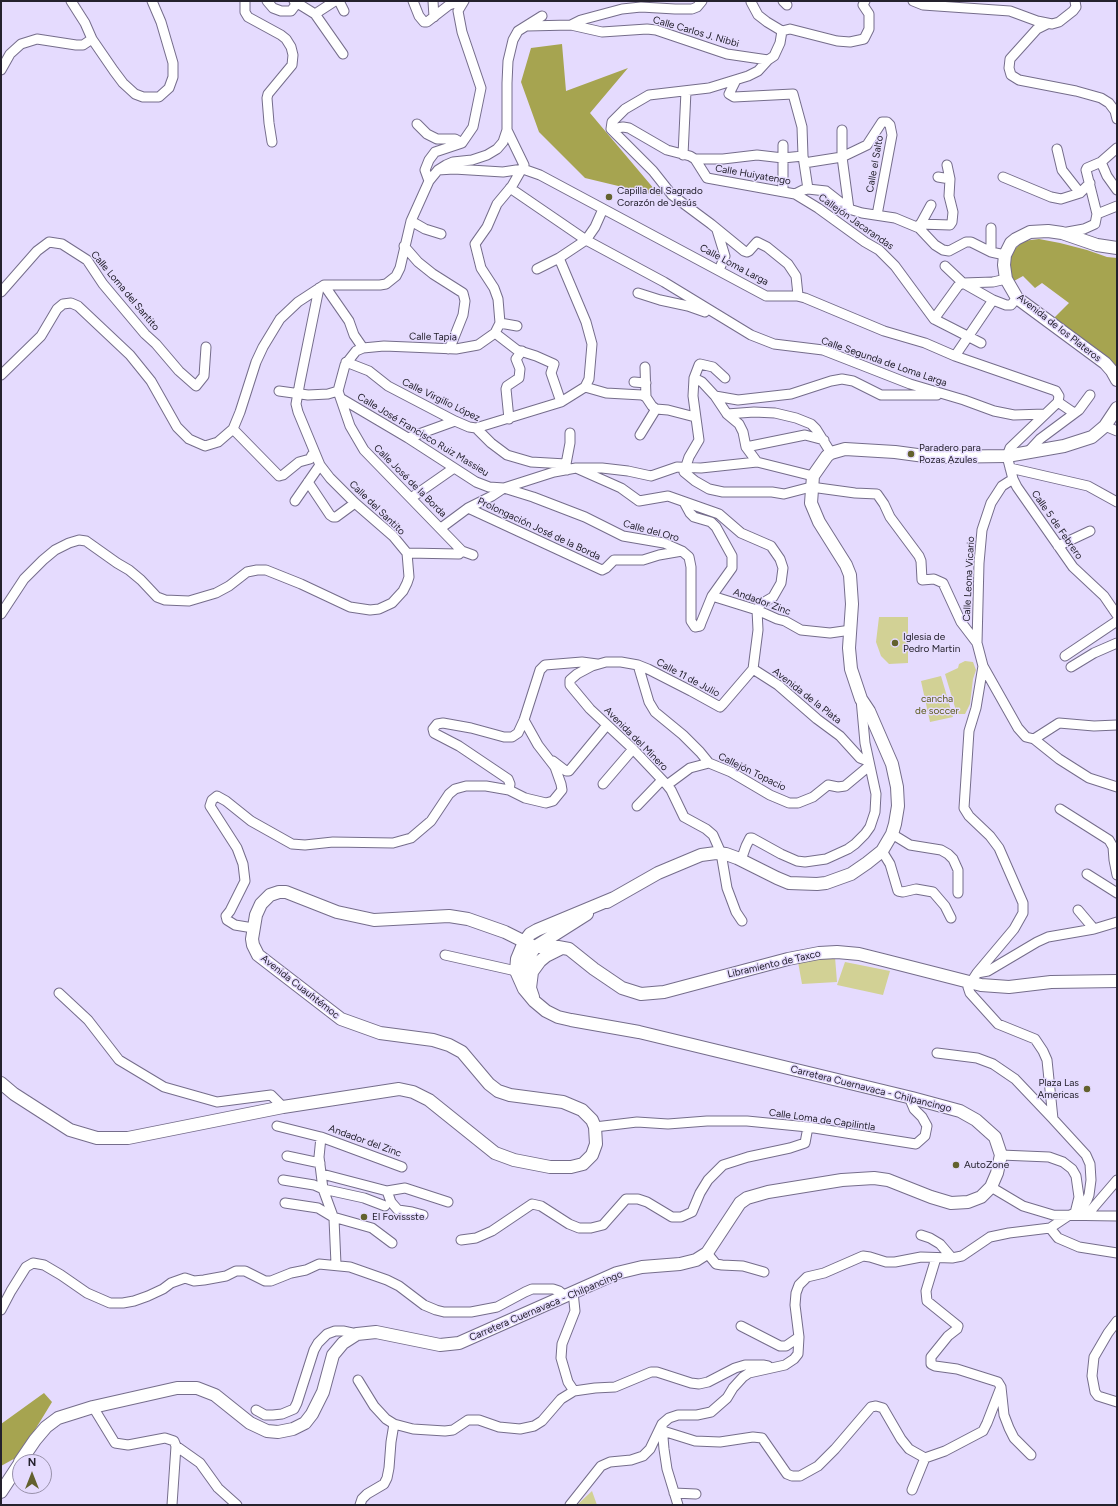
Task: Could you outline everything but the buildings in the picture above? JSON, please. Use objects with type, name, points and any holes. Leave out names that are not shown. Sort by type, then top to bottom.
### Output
[{"type":"main road","points":[[1005,255],[1011,243],[1030,232],[1048,231],[1062,233],[1097,245],[1117,248]]},
{"type":"main road","name":"Avenida de los Plateros","points":[[1005,255],[1004,265],[1006,279],[1014,301],[1105,363],[1117,380]]},
{"type":"main road","points":[[518,975],[535,947],[614,898],[658,873],[701,855],[721,853],[741,860],[790,883],[817,884],[836,880],[851,874],[882,851],[892,834],[897,816],[897,787],[890,759],[869,711],[861,699],[851,669],[849,648],[852,604],[850,575],[846,565],[814,512],[811,504],[812,482],[827,456],[831,453],[845,449],[856,449],[932,457],[1009,462],[1028,452],[1064,446],[1092,437],[1105,426],[1117,408]]},
{"type":"main road","name":"Avenida Cuauhtémoc","points":[[535,947],[505,932],[468,919],[449,916],[374,920],[367,919],[337,912],[286,892],[279,892],[270,895],[261,904],[252,928],[252,945],[258,954],[341,1019],[380,1033],[433,1040],[449,1044],[462,1052],[489,1084],[498,1091],[510,1095],[527,1096],[563,1102],[582,1110],[592,1120],[595,1127]]},
{"type":"main road","points":[[518,975],[517,959],[524,942],[530,934],[614,898]]},
{"type":"main road","points":[[534,1001],[530,988],[532,972],[536,965],[546,956],[563,947],[571,924]]},
{"type":"main road","points":[[535,947],[563,947]]},
{"type":"main road","name":"Libramiento de Taxco","points":[[563,947],[622,988],[641,994],[664,992],[788,959],[819,953],[837,952],[973,978],[981,985],[1009,986],[1051,982],[1117,981]]},
{"type":"main road","name":"Carretera Cuernavaca - Chilpancingo","points":[[518,975],[524,989],[534,1001],[546,1011],[558,1017],[639,1032],[909,1097],[960,1111],[976,1120],[995,1137],[1002,1155]]},
{"type":"main road","points":[[1,1083],[14,1094],[70,1130],[97,1138],[128,1138],[283,1107],[399,1088],[413,1092],[429,1100],[495,1153],[514,1160],[550,1167],[571,1167],[583,1164],[592,1155],[596,1144],[595,1127]]},
{"type":"main road","points":[[707,1253],[740,1203],[747,1198],[768,1192],[842,1180],[874,1178],[888,1180],[931,1197],[951,1203],[968,1202],[981,1197],[991,1187],[1002,1155]]},
{"type":"main road","name":"Carretera Cuernavaca - Chilpancingo","points":[[357,1334],[376,1332],[440,1344],[459,1343],[617,1273],[642,1267],[680,1264],[696,1260],[707,1253]]},
{"type":"main road","points":[[25,1454],[46,1427],[58,1418],[93,1407],[177,1388],[197,1388],[215,1395],[250,1423],[266,1431],[278,1432],[293,1429],[305,1423],[312,1414],[323,1392],[334,1355],[343,1343],[357,1334]]},
{"type":"main road","points":[[1,1492],[12,1475]]},
{"type":"street","points":[[71,1],[85,23],[92,39],[114,71],[135,94],[143,97],[159,97],[168,88],[173,77],[173,63],[161,22],[152,1]]},
{"type":"street","points":[[244,1],[245,12],[248,18],[281,35],[286,39],[292,51],[292,65],[268,94],[267,98],[272,142]]},
{"type":"street","points":[[267,1],[273,8],[281,11],[291,10],[296,2],[315,14],[343,54]]},
{"type":"street","points":[[315,14],[335,1]]},
{"type":"street","points":[[339,1],[344,11]]},
{"type":"street","points":[[413,1],[419,16],[424,22],[427,22],[449,5],[462,1]]},
{"type":"street","points":[[433,1],[434,17]]},
{"type":"street","points":[[429,180],[425,170],[429,160],[435,152],[462,143],[473,127],[481,88],[462,32],[458,11],[462,1]]},
{"type":"street","points":[[571,25],[581,20],[622,9],[641,6],[676,10],[692,9],[698,7],[702,1]]},
{"type":"street","points":[[913,1],[923,5],[1010,11],[1037,25],[1059,22],[1076,7],[1074,1]]},
{"type":"street","points":[[751,2],[758,15],[782,31],[790,29],[837,41],[850,42],[864,39],[869,29],[869,14],[861,2]]},
{"type":"street","points":[[1,375],[41,336],[57,309],[63,304],[71,303],[78,306],[130,355],[151,381],[177,427],[189,439],[205,446],[218,442],[233,429],[256,362],[280,319],[298,302],[322,287],[386,284],[396,276],[400,268],[411,221],[429,180],[438,170],[453,162],[472,160],[488,156],[503,142],[507,130],[508,62],[513,40],[518,31],[542,16]]},
{"type":"street","name":"Calle Carlos J. Nibbi","points":[[526,26],[571,25],[602,32],[640,29],[656,30],[727,54],[768,60]]},
{"type":"street","points":[[1037,25],[1010,59],[1009,68],[1011,75],[1019,80],[1076,91],[1101,98],[1109,103],[1115,111],[1117,120]]},
{"type":"street","points":[[782,31],[780,43],[774,56],[758,70],[748,76],[709,88],[649,95],[625,109],[612,122],[612,128],[653,171],[672,195],[717,228],[744,252],[749,251],[757,242],[767,247],[788,264],[796,276],[797,296]]},
{"type":"street","points":[[1,70],[10,54],[20,44],[38,39],[76,46],[83,45],[92,39]]},
{"type":"street","points":[[736,80],[729,94],[734,97],[793,94],[802,127],[808,189]]},
{"type":"street","points":[[683,155],[686,91]]},
{"type":"street","name":"Calle el Salto","points":[[695,160],[723,159],[757,155],[804,159],[842,157],[867,145],[882,122],[887,122],[890,125],[892,135],[877,215]]},
{"type":"street","points":[[417,124],[428,134],[437,139],[455,139],[462,143]]},
{"type":"street","points":[[612,128],[629,128],[667,150],[695,160]]},
{"type":"street","points":[[507,130],[524,165],[523,169],[497,204],[487,228],[475,244],[481,268],[494,288],[498,299],[500,323],[495,334],[517,350],[554,364],[551,373],[561,402]]},
{"type":"street","points":[[842,130],[842,157],[848,209]]},
{"type":"street","points":[[783,145],[783,191]]},
{"type":"street","points":[[1062,233],[1084,229],[1095,224],[1097,214],[1086,173],[1087,168],[1101,162],[1117,148]]},
{"type":"street","points":[[1057,149],[1062,170],[1080,193]]},
{"type":"street","name":"Calle Huiyatengo","points":[[695,160],[707,178],[794,194],[808,189],[826,191],[848,209],[895,218],[919,226],[934,245],[942,250],[949,251],[966,242],[971,242],[991,252],[1005,255]]},
{"type":"street","points":[[1101,162],[1107,176],[1117,190]]},
{"type":"street","points":[[919,226],[950,225],[952,222],[953,212],[949,196],[950,179],[947,165]]},
{"type":"street","name":"Calle Loma Larga","points":[[438,170],[454,169],[503,172],[523,169],[540,175],[766,296],[797,296],[805,298],[884,331],[925,343],[955,356],[1056,391],[1059,396],[1058,402]]},
{"type":"street","points":[[938,176],[950,179]]},
{"type":"street","points":[[1003,177],[1051,197],[1061,199],[1080,193],[1090,184]]},
{"type":"street","name":"Calle Segunda de Loma Larga","points":[[510,188],[586,240],[664,282],[720,318],[751,335],[774,344],[824,350],[910,384],[994,411],[1014,415],[1045,414]]},
{"type":"street","name":"Callejón Jacarandas","points":[[794,194],[818,208],[864,242],[879,250],[895,266],[934,319],[981,343]]},
{"type":"street","points":[[1097,214],[1117,206]]},
{"type":"street","points":[[537,269],[559,258],[586,240],[595,227],[603,209]]},
{"type":"street","points":[[919,226],[929,209]]},
{"type":"street","points":[[411,221],[426,229],[441,234]]},
{"type":"street","points":[[717,228],[725,256],[719,270]]},
{"type":"street","points":[[991,228],[991,252]]},
{"type":"street","name":"Calle Loma del Santito","points":[[1,292],[37,251],[49,242],[62,244],[87,260],[103,284],[141,328],[179,371],[196,386],[204,376],[206,347]]},
{"type":"street","points":[[404,246],[418,262],[428,270],[463,293],[465,301],[463,315],[448,350]]},
{"type":"street","points":[[476,428],[561,402],[585,387],[589,379],[592,344],[586,322],[559,258]]},
{"type":"street","points":[[945,266],[963,283],[993,300],[1006,305],[1014,301]]},
{"type":"street","points":[[934,319],[958,286],[963,283],[993,282],[1006,279]]},
{"type":"street","points":[[279,391],[308,395],[340,395],[346,362],[356,351],[363,348],[354,335],[349,321],[322,287]]},
{"type":"street","name":"Calle del Santito","points":[[322,287],[296,404],[298,412],[320,465],[330,478],[392,536],[407,553]]},
{"type":"street","name":"Calle Segunda de Loma Larga","points":[[638,293],[660,300],[688,306],[720,318]]},
{"type":"street","points":[[955,356],[993,300]]},
{"type":"street","points":[[500,323],[517,326]]},
{"type":"street","name":"Calle Tapia","points":[[363,348],[384,346],[448,350],[478,345],[495,334]]},
{"type":"street","points":[[509,419],[506,389],[507,386],[519,378],[520,369],[516,359],[522,351]]},
{"type":"street","name":"Calle Virgilio López","points":[[346,362],[369,371],[388,386],[455,421],[469,427],[476,428],[491,443],[507,455],[531,462],[570,467],[602,468],[628,471],[651,476],[677,467],[720,467],[757,462]]},
{"type":"street","points":[[725,378],[713,367],[700,364],[694,378],[693,396],[699,440],[684,468],[684,472],[695,481],[709,489],[723,492],[772,492],[784,494],[812,482]]},
{"type":"street","points":[[645,367],[646,397],[652,406],[656,409],[668,410],[695,417]]},
{"type":"street","points":[[694,378],[702,382],[715,396],[727,414],[739,424],[743,432],[746,447],[757,462],[812,482],[855,493],[877,494],[894,522],[919,556],[921,561],[922,580],[934,579],[943,582],[961,622],[977,643],[983,666],[1018,728],[1026,737],[1034,739],[1059,759],[1089,778],[1117,787]]},
{"type":"street","points":[[715,396],[738,400],[791,394],[842,379],[853,381],[881,395],[948,395]]},
{"type":"street","points":[[634,382],[646,383]]},
{"type":"street","points":[[585,387],[596,391],[642,395],[646,397]]},
{"type":"street","name":"Calle José Francisco Ruiz Massieu","points":[[340,395],[476,482],[490,487],[504,488],[533,497],[585,516]]},
{"type":"street","name":"Calle José de la Borda","points":[[340,395],[350,426],[364,450],[462,551]]},
{"type":"street","points":[[1028,452],[1040,439],[1074,414],[1085,403],[1090,395]]},
{"type":"street","points":[[1074,414],[1058,402],[1010,448],[1009,462],[1088,486],[1117,502]]},
{"type":"street","points":[[640,435],[656,409]]},
{"type":"street","points":[[727,414],[754,412],[775,413],[796,418],[811,424],[824,440],[831,453]]},
{"type":"street","points":[[408,438],[455,421]]},
{"type":"street","points":[[1105,426],[1117,431]]},
{"type":"street","points":[[233,429],[279,480],[299,462],[310,459],[312,455],[315,454]]},
{"type":"street","points":[[570,433],[570,467]]},
{"type":"street","points":[[746,447],[806,435],[824,440]]},
{"type":"street","name":"Calle 5 de Febrero","points":[[1009,462],[1013,479],[1017,487],[1073,568],[1104,596],[1117,615]]},
{"type":"street","points":[[295,501],[320,465]]},
{"type":"street","points":[[441,528],[468,508],[504,488],[570,467],[621,488],[639,501],[668,496],[719,514],[741,533],[766,543],[774,550],[780,559],[783,568],[781,583],[773,597],[761,604],[757,610],[758,630],[753,669]]},
{"type":"street","points":[[411,498],[454,468]]},
{"type":"street","name":"Calle Leona Vicario","points":[[977,643],[979,563],[982,530],[991,503],[1002,486],[1013,479]]},
{"type":"street","points":[[308,482],[330,515],[333,517],[336,517],[355,503]]},
{"type":"street","points":[[684,502],[694,517],[711,522],[716,527],[732,556],[732,568],[712,596]]},
{"type":"street","name":"Prolongación José de la Borda","points":[[468,508],[602,570],[614,560],[643,560],[659,555],[682,551]]},
{"type":"street","name":"Calle del Oro","points":[[585,516],[623,536],[664,544],[682,551],[689,557],[691,567],[691,621],[695,627],[700,626],[712,596]]},
{"type":"street","points":[[1058,546],[1090,531]]},
{"type":"street","points":[[1,614],[24,578],[42,560],[55,550],[79,540],[86,541],[129,570],[157,597],[165,600],[189,601],[216,593],[229,586],[247,572],[266,570],[302,584],[350,607],[370,610],[379,609],[392,603],[403,591],[408,577],[407,553],[459,554],[462,551],[473,555]]},
{"type":"street","name":"Andador Zinc","points":[[712,596],[757,610],[785,621],[801,630],[830,633],[851,630]]},
{"type":"street","points":[[1065,656],[1117,621]]},
{"type":"street","points":[[1071,667],[1094,653],[1117,643]]},
{"type":"street","points":[[509,790],[510,784],[508,779],[459,746],[434,733],[434,729],[437,724],[443,723],[471,728],[504,737],[512,737],[518,733],[524,720],[540,670],[545,665],[582,662],[598,664]]},
{"type":"street","name":"Calle 11 de Julio","points":[[621,662],[638,665],[720,707],[753,669]]},
{"type":"street","name":"Avenida del Minero","points":[[621,662],[598,664],[587,668],[573,676],[570,680],[570,685],[590,709],[633,749],[671,790],[684,817],[710,832],[721,853],[727,888],[736,912],[742,921]]},
{"type":"street","points":[[638,665],[649,702],[654,712],[683,735],[709,763]]},
{"type":"street","points":[[983,666],[976,708],[969,731],[961,811],[969,816],[990,836],[999,848],[1023,903],[1023,913],[1022,917],[973,978],[968,987],[970,993],[998,1024],[1035,1039],[1043,1051],[1047,1060],[1053,1120]]},
{"type":"street","name":"Avenida de la Plata","points":[[753,669],[784,689],[817,719],[840,736],[860,758],[869,764]]},
{"type":"street","points":[[741,860],[750,838],[796,861],[804,862],[826,859],[855,844],[870,827],[874,812],[876,794],[865,743],[861,699]]},
{"type":"street","points":[[252,928],[235,926],[227,920],[226,916],[245,881],[243,864],[237,848],[210,806],[212,800],[217,796],[226,801],[251,821],[292,844],[305,845],[333,842],[393,843],[411,838],[431,821],[449,794],[455,789],[466,786],[486,786],[509,790],[536,801],[546,803],[553,801],[562,790],[555,767],[538,745],[524,720]]},
{"type":"street","points":[[1034,739],[1059,723],[1094,726],[1117,725]]},
{"type":"street","points":[[549,758],[566,771],[569,771],[607,725]]},
{"type":"street","points":[[603,784],[633,749]]},
{"type":"street","name":"Callejón Topacio","points":[[637,806],[664,782],[690,768],[709,763],[731,772],[770,795],[789,803],[798,803],[813,797],[828,785],[838,787],[845,786],[869,764]]},
{"type":"street","points":[[1060,809],[1109,840],[1113,847],[1117,875]]},
{"type":"street","points":[[892,834],[910,845],[941,850],[948,854],[953,859],[958,870],[958,893]]},
{"type":"street","points":[[882,851],[890,864],[898,891],[903,892],[916,889],[933,892],[945,906],[951,918]]},
{"type":"street","points":[[1087,874],[1117,893]]},
{"type":"street","points":[[1078,910],[1094,929]]},
{"type":"street","points":[[973,978],[1048,937],[1094,929],[1117,922]]},
{"type":"street","points":[[445,955],[518,975]]},
{"type":"street","points":[[59,993],[88,1020],[119,1060],[164,1087],[218,1102],[271,1095],[283,1107]]},
{"type":"street","points":[[570,1505],[601,1466],[610,1462],[631,1460],[643,1456],[650,1449],[669,1418],[678,1415],[697,1416],[711,1412],[728,1398],[733,1388],[742,1377],[749,1373],[785,1365],[794,1359],[798,1354],[799,1337],[795,1305],[796,1293],[799,1285],[807,1277],[824,1273],[863,1256],[886,1262],[895,1262],[921,1257],[952,1258],[962,1256],[990,1237],[1050,1228],[1081,1210],[1087,1200],[1090,1184],[1090,1164],[1086,1156],[1053,1120],[1015,1080],[994,1064],[977,1058],[937,1053]]},
{"type":"street","name":"Calle Loma de Capilintla","points":[[595,1127],[637,1122],[668,1124],[707,1121],[747,1121],[808,1127],[916,1144],[925,1136],[927,1126],[922,1117],[914,1109],[909,1097]]},
{"type":"street","name":"Andador del Zinc","points":[[277,1126],[321,1137],[402,1167]]},
{"type":"street","points":[[461,1240],[476,1238],[492,1231],[532,1204],[541,1206],[569,1224],[579,1228],[591,1228],[603,1225],[626,1199],[638,1199],[647,1202],[672,1218],[681,1218],[692,1212],[700,1193],[708,1180],[723,1165],[804,1143],[808,1127]]},
{"type":"street","points":[[321,1137],[320,1163],[323,1189],[333,1217],[336,1264]]},
{"type":"street","points":[[1002,1155],[1049,1157],[1063,1162],[1072,1169],[1076,1176],[1079,1197],[1071,1215]]},
{"type":"street","points":[[288,1156],[320,1163]]},
{"type":"street","points":[[322,1174],[387,1191],[405,1188],[448,1202]]},
{"type":"street","points":[[283,1180],[314,1185],[323,1189],[364,1198],[384,1206]]},
{"type":"street","points":[[1087,1215],[1117,1180]]},
{"type":"street","points":[[991,1187],[1031,1210],[1052,1215],[1117,1216]]},
{"type":"street","points":[[387,1191],[391,1202],[398,1210],[423,1215]]},
{"type":"street","points":[[285,1203],[318,1208],[333,1217],[372,1228],[392,1243]]},
{"type":"street","points":[[1050,1228],[1058,1238],[1079,1247],[1117,1253]]},
{"type":"street","points":[[921,1235],[940,1244],[952,1258]]},
{"type":"street","points":[[707,1253],[716,1264],[722,1266],[744,1266],[764,1272]]},
{"type":"street","points":[[936,1258],[926,1291],[926,1302],[958,1326],[957,1329],[948,1336],[931,1357],[931,1364],[935,1366],[957,1369],[998,1382],[1001,1387],[1004,1415],[1009,1428],[1014,1438],[1031,1455]]},
{"type":"street","points":[[1,1310],[10,1291],[26,1267],[33,1263],[44,1265],[61,1274],[87,1293],[110,1303],[134,1301],[185,1278],[194,1281],[204,1280],[226,1276],[236,1271],[245,1271],[265,1281],[271,1281],[290,1273],[306,1270],[319,1264],[336,1264],[350,1267],[387,1280],[399,1286],[424,1305],[444,1312],[471,1312],[497,1307],[532,1289],[553,1289],[569,1294],[575,1311],[562,1344],[561,1358],[568,1382],[574,1391]]},
{"type":"street","points":[[1117,1321],[1094,1357],[1092,1376],[1095,1392],[1098,1396],[1117,1402]]},
{"type":"street","points":[[740,1326],[780,1346],[786,1346],[799,1337]]},
{"type":"street","points":[[256,1410],[265,1415],[273,1416],[282,1414],[294,1408],[297,1403],[314,1350],[318,1343],[327,1334],[335,1331],[357,1334]]},
{"type":"street","points":[[358,1380],[374,1406],[386,1419],[394,1424],[413,1428],[445,1431],[453,1430],[468,1420],[480,1420],[510,1429],[527,1428],[542,1421],[561,1399],[574,1391],[615,1387],[651,1372],[657,1372],[691,1383],[699,1384],[708,1382],[735,1368],[746,1365],[763,1365],[771,1367]]},
{"type":"street","points":[[912,1490],[925,1458],[956,1446],[982,1431],[987,1423],[1001,1387]]},
{"type":"street","points":[[663,1427],[680,1437],[695,1441],[720,1442],[754,1437],[762,1438],[787,1474],[792,1476],[800,1476],[818,1466],[835,1449],[871,1407],[876,1406],[883,1408],[901,1439],[909,1449],[925,1458]]},
{"type":"street","points":[[93,1407],[115,1443],[128,1445],[165,1438],[174,1441],[176,1446],[200,1464],[218,1488],[237,1505]]},
{"type":"street","points":[[360,1505],[362,1499],[367,1494],[384,1484],[387,1478],[390,1442],[394,1424]]},
{"type":"street","points":[[663,1427],[664,1449],[678,1505]]},
{"type":"street","points":[[172,1505],[176,1446]]},
{"type":"street","points":[[674,1493],[696,1494]]},
{"type":"green space","points":[[879,617],[908,617],[908,663],[889,664],[881,656],[876,642]]},
{"type":"green space","points":[[965,661],[973,662],[976,670],[973,679],[970,704],[965,714],[957,714],[945,674],[958,668],[959,664]]},
{"type":"green space","name":"cancha de soccer","points":[[941,676],[953,717],[930,722],[921,681]]},
{"type":"green space","points":[[835,957],[837,982],[802,984],[798,962]]},
{"type":"green space","points":[[845,962],[890,971],[883,995],[837,985]]},
{"type":"green space","points":[[592,1491],[597,1505],[577,1505]]},
{"type":"shaded area","points":[[562,44],[566,91],[628,68],[590,113],[660,196],[585,178],[539,132],[521,82],[531,48]]},
{"type":"shaded area","points":[[1039,239],[1087,250],[1107,257],[1117,258],[1117,369],[1053,319],[1069,303],[1042,283],[1035,288],[1023,276],[1014,281],[1010,273],[1009,262],[1013,251],[1023,241]]},
{"type":"shaded area","points":[[44,1393],[52,1402],[20,1454],[12,1454],[12,1460],[1,1466],[1,1424]]},
{"type":"place","name":"Capilla del Sagrado Corazón de Jesús","points":[[609,197]]},
{"type":"place","name":"Paradero para Pozas Azules","points":[[911,454]]},
{"type":"place","name":"Iglesia de Pedro Martin","points":[[895,643]]},
{"type":"place","name":"Plaza Las Americas","points":[[1087,1089]]},
{"type":"place","name":"AutoZone","points":[[956,1165]]},
{"type":"place","name":"El Fovissste","points":[[364,1217]]}]
